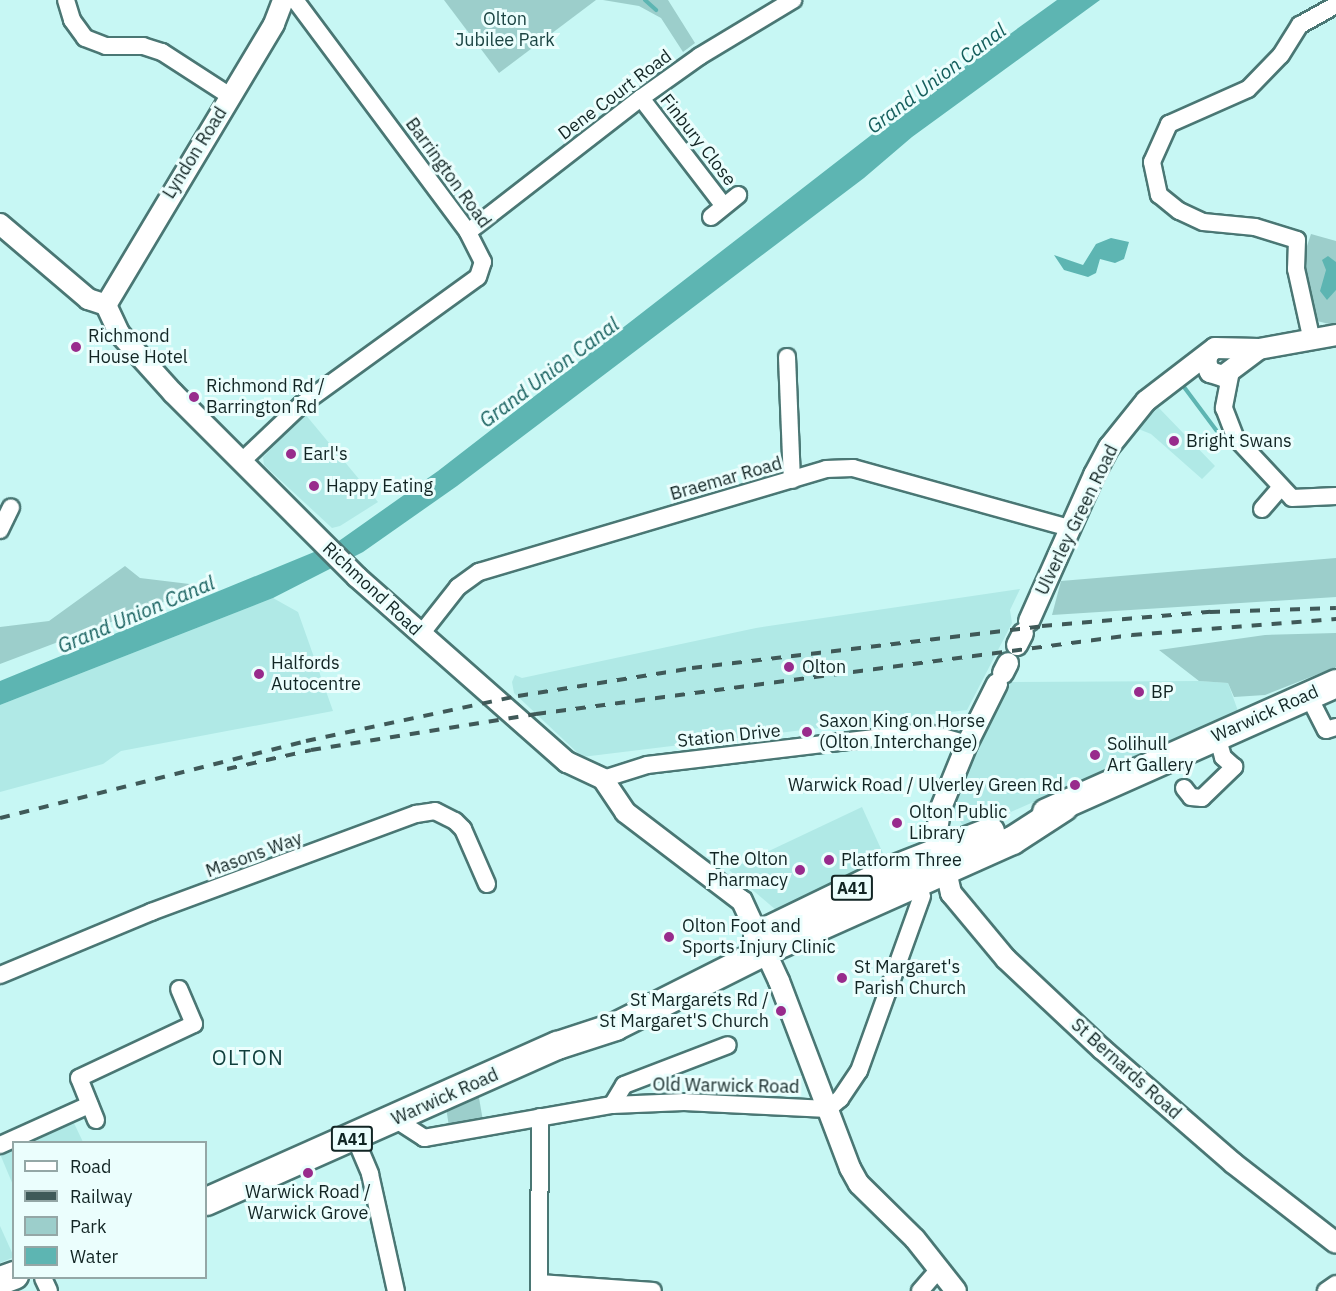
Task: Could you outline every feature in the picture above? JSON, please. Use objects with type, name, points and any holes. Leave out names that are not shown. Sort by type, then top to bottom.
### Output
[{"type":"highway","name":"Warwick Road","points":[[207,1201],[355,1138],[584,1034],[763,942],[942,861],[1012,840],[1063,807],[1336,683]]},
{"type":"street","points":[[66,0],[72,20],[85,38],[106,46],[143,46],[162,52],[230,96]]},
{"type":"street","name":"Lyndon Road","points":[[106,305],[274,24],[283,0]]},
{"type":"street","name":"Barrington Road","points":[[241,462],[301,405],[478,277],[482,253],[295,0]]},
{"type":"street","name":"Dene Court Road","points":[[468,232],[641,98],[700,56],[793,0]]},
{"type":"street","points":[[1312,341],[1296,269],[1297,240],[1255,227],[1203,222],[1179,211],[1159,195],[1152,162],[1169,124],[1248,89],[1281,55],[1300,25],[1336,5]]},
{"type":"street","name":"Finbury Close","points":[[641,98],[724,206]]},
{"type":"street","name":"Finbury Close","points":[[711,217],[738,195]]},
{"type":"street","points":[[0,224],[88,299],[106,305]]},
{"type":"street","name":"Richmond Road","points":[[106,305],[119,333],[241,462],[345,566],[567,762],[603,779]]},
{"type":"street","name":"Ulverley Green Road","points":[[1023,633],[1109,447],[1146,402],[1181,372],[1220,364],[1259,349],[1336,335]]},
{"type":"street","points":[[787,357],[792,480]]},
{"type":"street","points":[[1220,364],[1224,398],[1235,437],[1281,487],[1298,499],[1336,496]]},
{"type":"street","name":"Braemar Road","points":[[421,634],[468,577],[826,469],[853,468],[1070,528]]},
{"type":"street","points":[[1262,509],[1281,487]]},
{"type":"street","points":[[942,861],[937,831],[940,810],[967,744],[1003,673]]},
{"type":"street","points":[[1308,695],[1326,730],[1336,727]]},
{"type":"street","name":"Station Drive","points":[[603,779],[647,765],[925,732],[967,744]]},
{"type":"street","points":[[1184,788],[1191,796],[1202,798],[1234,767],[1223,757],[1217,736]]},
{"type":"street","points":[[603,779],[625,812],[742,901],[763,942],[828,1109],[836,1137],[859,1184],[940,1268],[956,1291]]},
{"type":"street","name":"Masons Way","points":[[0,975],[152,912],[416,814],[435,811],[455,821],[463,829],[487,884]]},
{"type":"street","name":"St Bernards Road","points":[[942,861],[962,911],[1006,959],[1165,1106],[1336,1244]]},
{"type":"street","points":[[828,1109],[840,1100],[859,1071],[922,896]]},
{"type":"street","points":[[0,1145],[93,1112],[79,1078],[194,1024],[179,989]]},
{"type":"street","points":[[612,1105],[624,1085],[728,1045]]},
{"type":"street","name":"Old Warwick Road","points":[[395,1119],[424,1138],[612,1105],[684,1102],[828,1109]]},
{"type":"street","points":[[540,1117],[540,1287],[653,1291]]},
{"type":"street","points":[[355,1138],[370,1174],[396,1291]]},
{"type":"street","points":[[920,1291],[940,1268]]},
{"type":"street","points":[[1326,1291],[1336,1284]]},
{"type":"shaded area","name":"Bright Swans","points":[[1158,407],[1215,466],[1202,479],[1151,434],[1136,428]]},
{"type":"shaded area","points":[[305,414],[378,502],[340,526],[332,528],[264,465],[263,457]]},
{"type":"shaded area","points":[[1020,589],[1010,610],[1012,623],[967,710],[582,757],[514,693],[512,682],[515,675],[522,678],[756,628]]},
{"type":"shaded area","points":[[273,598],[298,612],[333,711],[121,751],[103,764],[0,792],[0,705]]},
{"type":"shaded area","points":[[1199,681],[1228,683],[1238,711],[966,832],[952,806],[1009,682]]},
{"type":"shaded area","points":[[862,807],[886,860],[776,910],[729,870]]},
{"type":"shaded area","points":[[72,1119],[83,1141],[25,1141]]},
{"type":"shaded area","points":[[12,1148],[12,1183],[0,1154]]},
{"type":"shaded area","points":[[0,1226],[12,1253],[12,1258],[0,1263]]},
{"type":"green space","name":"Olton Jubilee Park","points":[[444,0],[596,0],[499,73]]},
{"type":"green space","points":[[603,0],[668,0],[695,43],[683,52],[661,18],[639,6]]},
{"type":"green space","points":[[1311,234],[1336,241],[1336,323],[1333,325],[1313,320],[1303,258]]},
{"type":"green space","points":[[1336,558],[1336,597],[1052,615],[1061,581]]},
{"type":"green space","points":[[125,566],[140,578],[206,586],[0,664],[0,627],[49,621]]},
{"type":"green space","points":[[1336,633],[1336,667],[1265,695],[1234,697],[1228,683],[1199,681],[1159,650],[1265,635]]},
{"type":"green space","points":[[478,1092],[483,1121],[449,1127],[446,1107]]},
{"type":"water","points":[[1057,0],[1100,0],[912,137],[864,178],[457,486],[363,552],[273,598],[0,705],[0,681],[336,543],[438,471],[888,122]]},
{"type":"water","points":[[1111,238],[1129,242],[1124,259],[1115,263],[1100,259],[1096,273],[1088,277],[1064,270],[1054,255],[1083,265],[1096,244]]},
{"type":"water","points":[[1328,256],[1336,262],[1336,290],[1327,300],[1320,291],[1326,270],[1322,260]]},
{"type":"waterway","points":[[645,0],[656,10]]},
{"type":"waterway","points":[[1181,383],[1216,430]]},
{"type":"railway","points":[[0,818],[306,741],[518,696],[692,668],[1042,626],[1210,612],[1336,608]]},
{"type":"railway","points":[[227,769],[311,750],[536,714],[1132,635],[1336,619]]},
{"type":"place","name":"Richmond House Hotel","points":[[76,347]]},
{"type":"place","name":"Richmond Rd / Barrington Rd","points":[[194,397]]},
{"type":"place","name":"Bright Swans","points":[[1174,441]]},
{"type":"place","name":"Earl's","points":[[291,454]]},
{"type":"place","name":"Happy Eating","points":[[314,486]]},
{"type":"place","name":"Olton","points":[[789,667]]},
{"type":"place","name":"Halfords Autocentre","points":[[259,674]]},
{"type":"place","name":"BP","points":[[1139,692]]},
{"type":"place","name":"Saxon King on Horse (Olton Interchange)","points":[[807,732]]},
{"type":"place","name":"Solihull Art Gallery","points":[[1095,755]]},
{"type":"place","name":"Warwick Road / Ulverley Green Rd","points":[[1075,785]]},
{"type":"place","name":"Olton Public Library","points":[[897,823]]},
{"type":"place","name":"Platform Three","points":[[829,860]]},
{"type":"place","name":"The Olton Pharmacy","points":[[800,870]]},
{"type":"place","name":"Olton Foot and Sports Injury Clinic","points":[[669,937]]},
{"type":"place","name":"St Margaret's Parish Church","points":[[842,978]]},
{"type":"place","name":"St Margarets Rd / St Margaret'S Church","points":[[781,1011]]},
{"type":"place","name":"Warwick Road / Warwick Grove","points":[[308,1173]]},
{"type":"district","name":"OLTON","points":[[248,1057]]},
{"type":"water label","name":"Grand Union Canal","points":[[936,78]]},
{"type":"water label","name":"Grand Union Canal","points":[[549,372]]},
{"type":"water label","name":"Grand Union Canal","points":[[136,614]]}]
